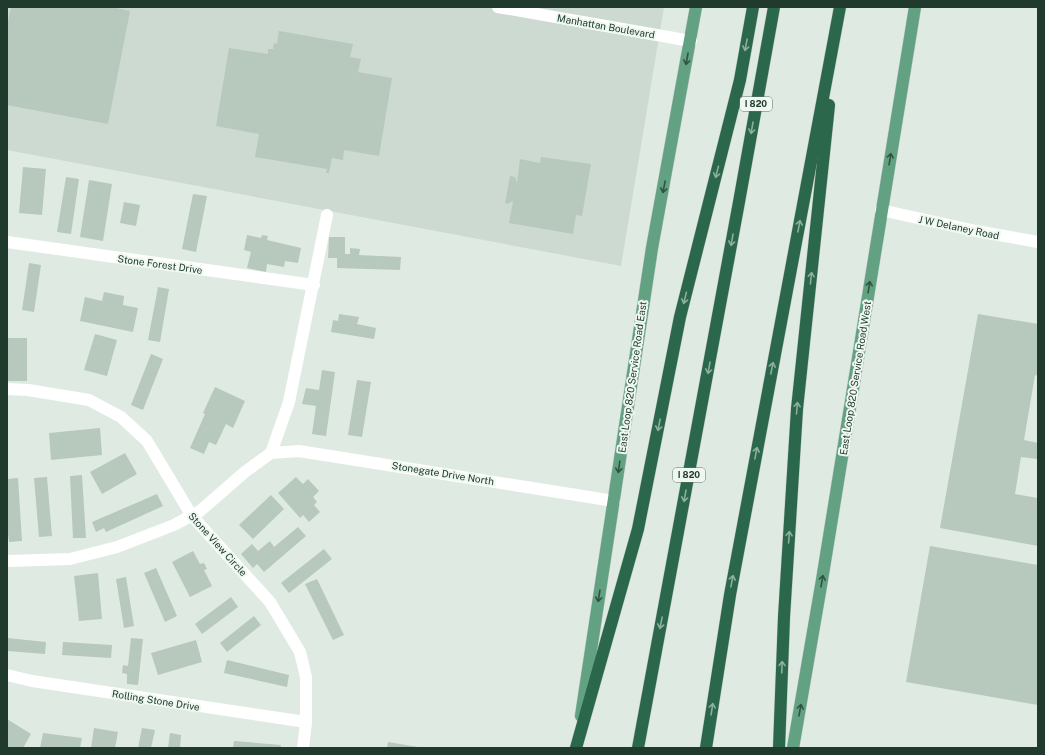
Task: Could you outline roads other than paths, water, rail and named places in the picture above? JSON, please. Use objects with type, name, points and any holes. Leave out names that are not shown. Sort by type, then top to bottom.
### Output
[{"type":"highway","points":[[576,748],[638,529],[680,317],[740,80],[753,7]]},
{"type":"highway","name":"I 820","points":[[638,748],[774,7]]},
{"type":"highway","points":[[706,748],[730,595],[840,7]]},
{"type":"highway","points":[[779,748],[784,617],[797,409],[838,20]]},
{"type":"main road","name":"East Loop 820 Service Road East","points":[[576,748],[652,248],[696,7]]},
{"type":"main road","name":"East Loop 820 Service Road West","points":[[793,748],[824,573],[881,210],[915,7]]},
{"type":"street","name":"Manhattan Boulevard","points":[[498,7],[691,41]]},
{"type":"street","name":"J W Delaney Road","points":[[881,210],[976,231],[1038,242]]},
{"type":"street","points":[[7,561],[70,559],[117,547],[174,526],[200,511],[246,471],[271,453],[289,402],[314,285],[327,214]]},
{"type":"street","name":"Stone Forest Drive","points":[[7,242],[314,285]]},
{"type":"street","name":"Stone View Circle","points":[[7,389],[28,390],[89,400],[121,417],[147,441],[192,516],[270,602],[300,652],[306,677],[306,722],[303,748]]},
{"type":"street","name":"Stonegate Drive North","points":[[271,453],[300,451],[614,500]]},
{"type":"street","name":"Rolling Stone Drive","points":[[7,675],[32,681],[306,722]]}]
